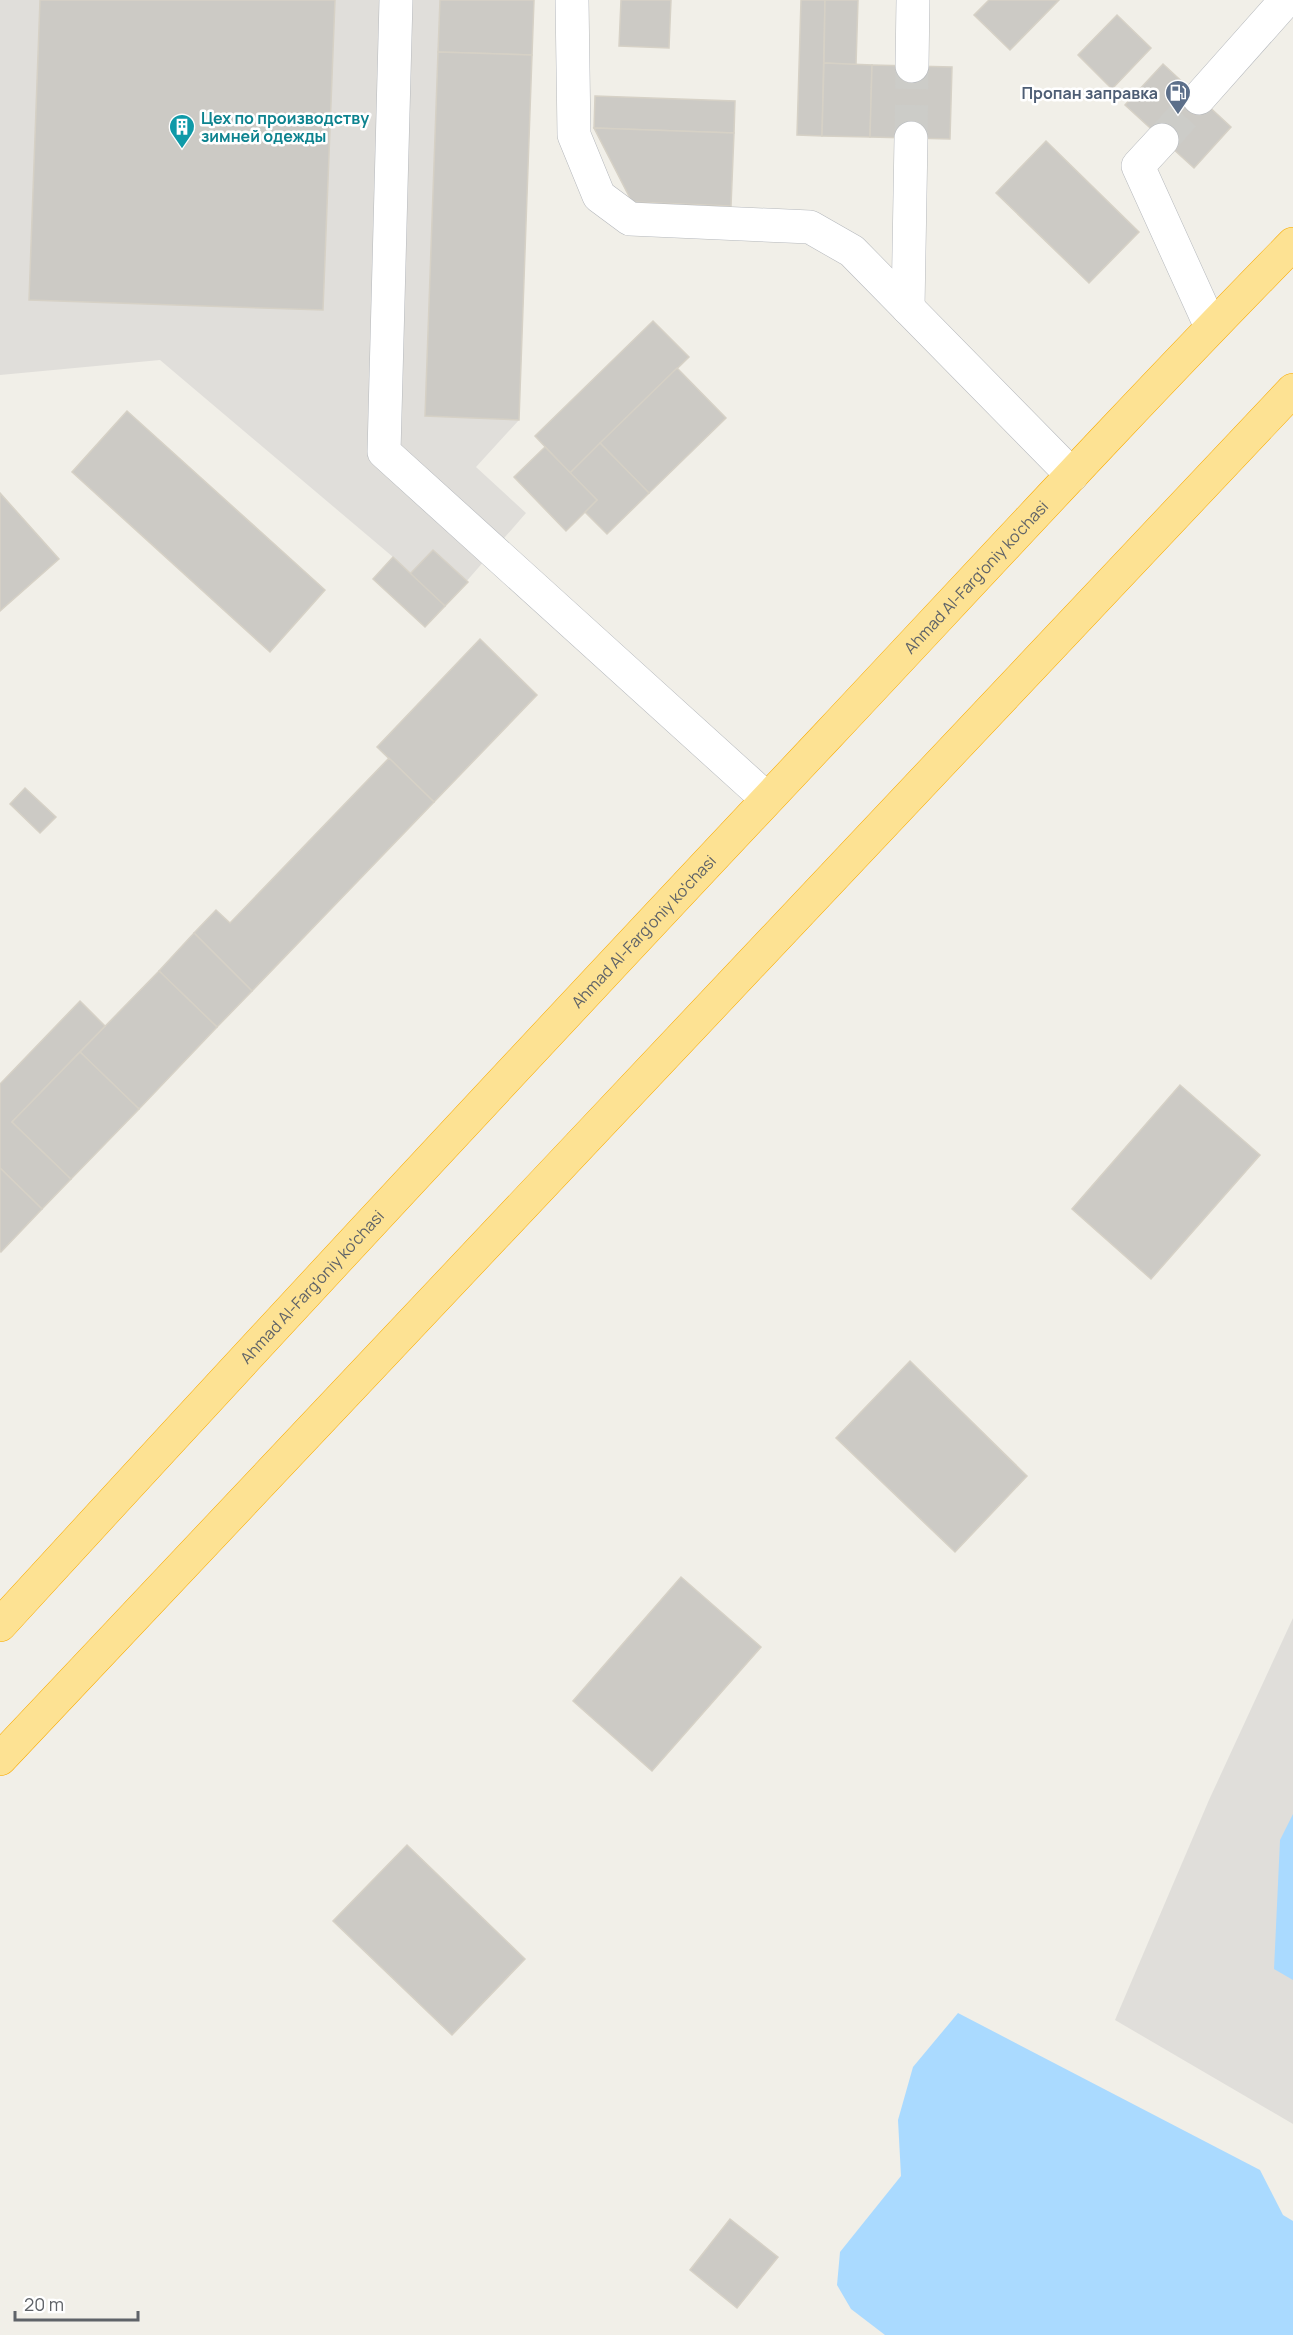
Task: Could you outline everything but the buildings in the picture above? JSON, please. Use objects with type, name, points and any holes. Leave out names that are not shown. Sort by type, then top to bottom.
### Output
[{"type":"highway","name":"Ahmad Al-Farg'oniy ko'chasi","points":[[0,1625],[261,1340],[767,799],[1211,327],[1293,244]]},
{"type":"highway","points":[[4,1746],[1293,390]]},
{"type":"lane","points":[[396,0],[384,452],[767,799]]},
{"type":"lane","points":[[572,0],[574,135],[599,196],[630,219],[810,227],[852,251],[1072,475]]},
{"type":"lane","points":[[912,66],[913,0]]},
{"type":"lane","points":[[1199,98],[1286,0]]},
{"type":"lane","points":[[908,308],[910,138]]},
{"type":"lane","points":[[1162,140],[1138,166],[1211,327]]},
{"type":"shaded area","points":[[0,0],[440,0],[532,55],[519,420],[476,467],[526,513],[445,606],[393,557],[160,360],[0,375]]},
{"type":"shaded area","points":[[1293,1618],[1293,2124],[1115,2020],[1209,1800]]},
{"type":"water","points":[[1293,1814],[1293,1980],[1274,1969],[1280,1840]]},
{"type":"water","points":[[958,2013],[1260,2170],[1283,2215],[1293,2221],[1293,2335],[885,2335],[851,2309],[837,2285],[840,2252],[901,2176],[898,2120],[913,2067]]},
{"type":"tunnel","points":[[911,138],[912,66]]},
{"type":"tunnel","points":[[1162,140],[1199,98]]},
{"type":"place","name":"Пропан заправка","points":[[1178,116]]},
{"type":"place","name":"Цех по производству зимней одежды","points":[[182,150]]}]
